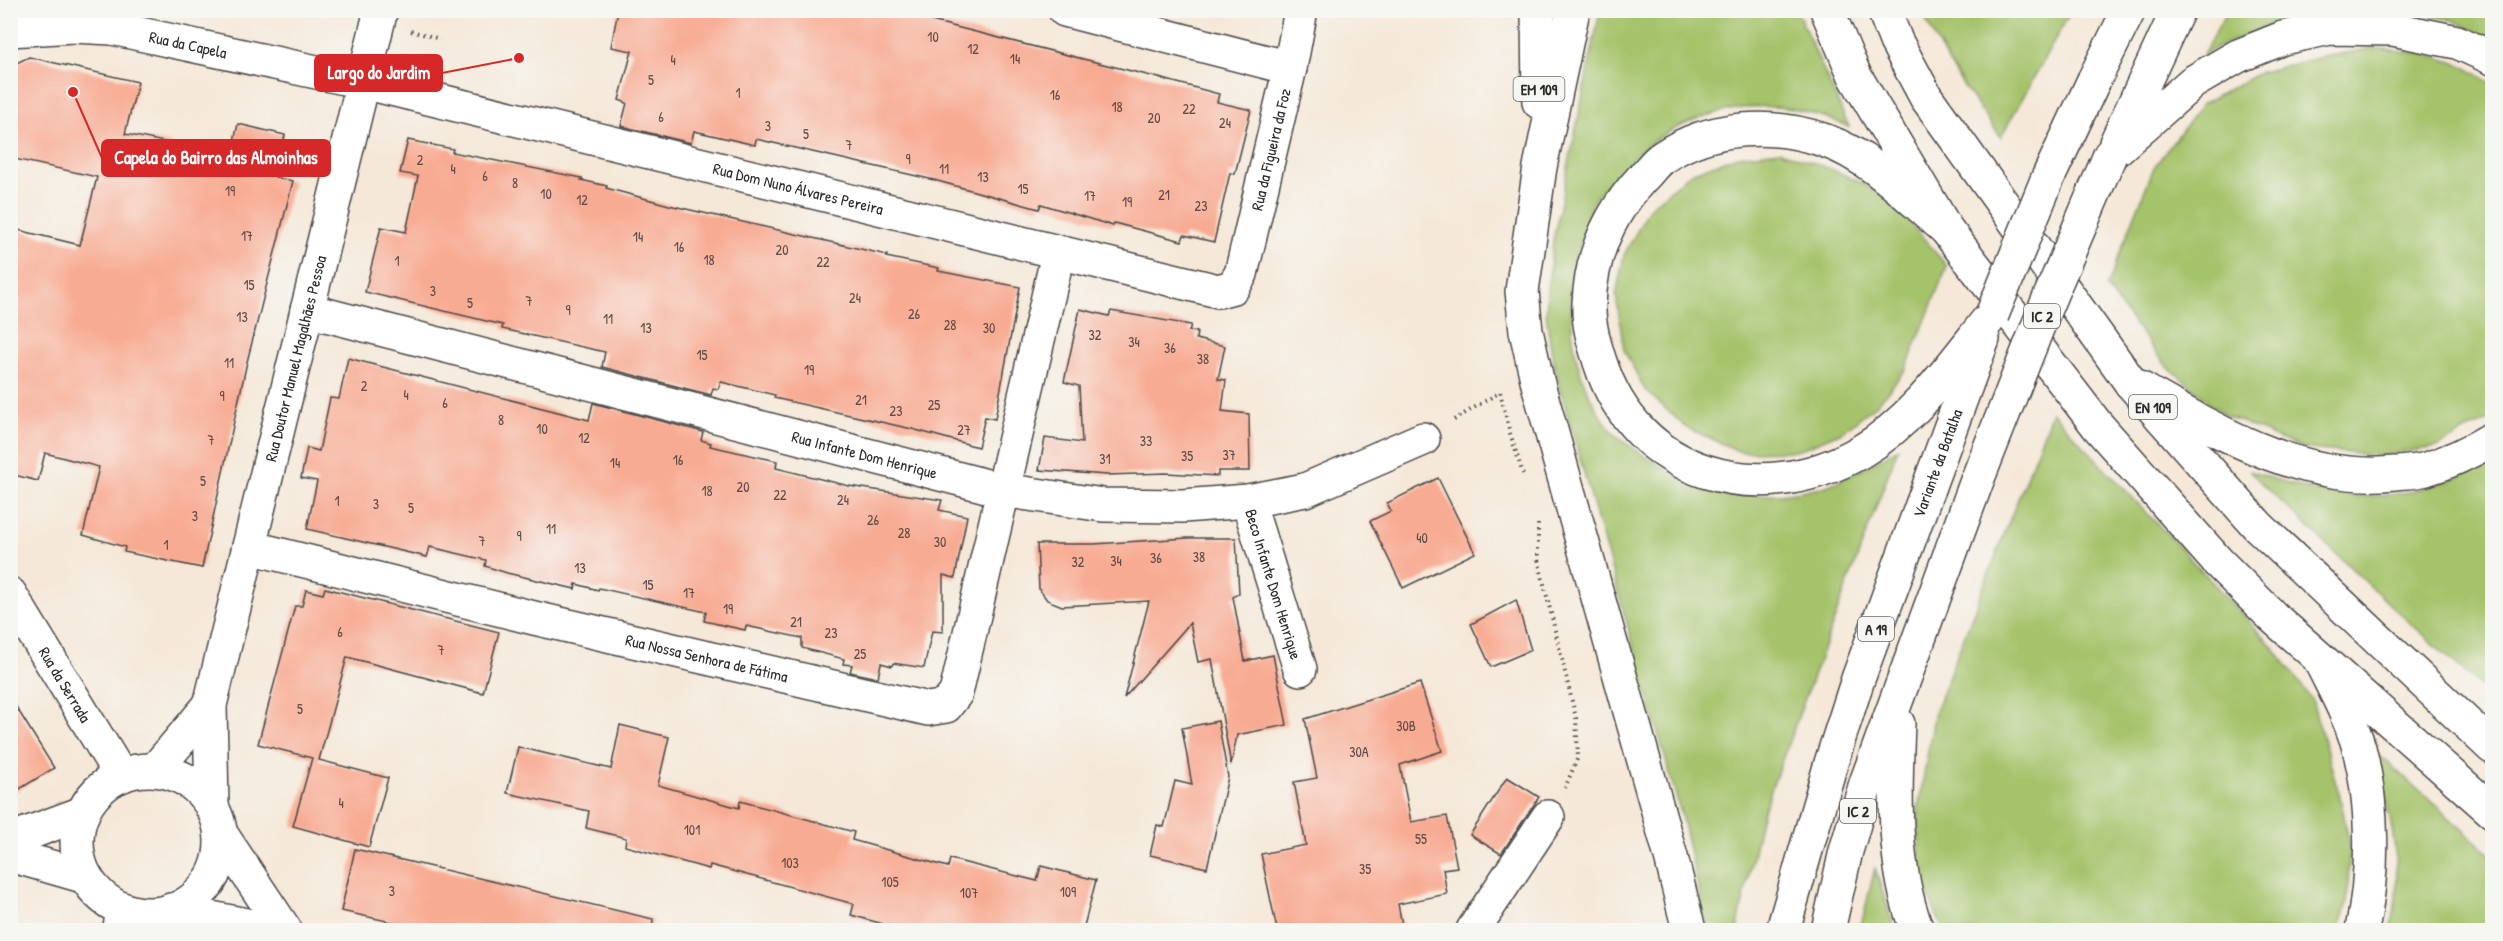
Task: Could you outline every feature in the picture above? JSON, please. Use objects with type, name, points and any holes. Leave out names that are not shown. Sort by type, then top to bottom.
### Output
[{"type":"main road","name":"Rua Doutor Manuel Magalhães Pessoa","points":[[216,821],[210,705],[381,10]]},
{"type":"main road","points":[[1065,10],[1290,68]]},
{"type":"main road","name":"Rua da Figueira da Foz","points":[[1233,286],[1241,274],[1290,68],[1301,10]]},
{"type":"main road","name":"EM 109","points":[[1538,10],[1540,167]]},
{"type":"main road","points":[[1573,10],[1540,167],[1522,291],[1526,331],[1538,384],[1668,846],[1689,930]]},
{"type":"main road","points":[[1827,10],[1860,85],[1946,229],[2097,425],[2218,562],[2320,660],[2493,811]]},
{"type":"main road","name":"EN 109","points":[[1884,10],[1896,41],[1926,97],[2131,383],[2258,525],[2314,581],[2493,747]]},
{"type":"main road","name":"Variante da Batalha","points":[[1783,930],[1831,763],[1858,679],[1992,315],[2047,180],[2129,10]]},
{"type":"main road","name":"IC 2","points":[[1828,930],[1846,851],[1863,795],[1978,478],[2046,306],[2110,155],[2178,10]]},
{"type":"main road","name":"Rua da Capela","points":[[10,30],[73,26],[112,28],[363,82]]},
{"type":"main road","points":[[2110,155],[2193,82],[2238,56],[2283,38],[2330,28],[2393,29],[2457,42],[2493,58]]},
{"type":"main road","name":"Rua Dom Nuno Álvares Pereira","points":[[363,82],[1058,254],[1218,291],[1233,286]]},
{"type":"main road","points":[[1946,229],[1860,158],[1828,142],[1788,130],[1747,128],[1704,137],[1662,157],[1630,191],[1608,223],[1595,263],[1588,306],[1593,339],[1606,383],[1628,417],[1656,445],[1691,468],[1731,478],[1776,480],[1820,470],[1860,452],[1898,423],[1929,393],[1992,315]]},
{"type":"main road","name":"Rua Nossa Senhora de Fátima","points":[[249,547],[534,618],[928,709],[946,706],[956,693],[1058,254]]},
{"type":"main road","name":"Rua Infante Dom Henrique","points":[[307,310],[1002,490],[1103,505],[1183,506],[1248,501],[1305,490],[1423,440]]},
{"type":"main road","points":[[2131,383],[2255,450],[2336,472],[2381,474],[2425,470],[2468,453],[2493,439]]},
{"type":"main road","name":"Beco Infante Dom Henrique","points":[[1248,501],[1300,669]]},
{"type":"main road","name":"Rua da Serrada","points":[[10,594],[120,776]]},
{"type":"main road","points":[[2320,660],[2345,710],[2359,749],[2370,822],[2369,897],[2362,930]]},
{"type":"main road","points":[[1899,696],[1896,802],[1899,855],[1917,930]]},
{"type":"main road","name":"Rua Doutor Manuel Magalhães Pessoa","points":[[155,770],[210,705]]},
{"type":"main road","points":[[271,930],[171,910],[122,920],[86,877],[78,856],[77,834],[83,813],[96,793],[120,776],[141,770],[155,770],[186,781],[201,792],[216,821],[285,930]]},
{"type":"main road","points":[[10,840],[83,813]]},
{"type":"main road","points":[[1473,930],[1548,817]]},
{"type":"main road","points":[[171,910],[192,899],[210,881],[219,859],[216,821]]},
{"type":"main road","points":[[10,855],[86,877]]},
{"type":"path","points":[[415,32],[440,39]]},
{"type":"path","points":[[1423,440],[1500,392],[1510,433],[1528,484]]},
{"type":"path","points":[[1538,521],[1538,559],[1576,718],[1578,757],[1571,777],[1548,817]]},
{"type":"green space","points":[[1600,11],[1797,11],[1849,127],[1828,118],[1787,108],[1767,106],[1726,111],[1683,125],[1661,136],[1634,157],[1599,193],[1591,207],[1577,255],[1571,308],[1577,361],[1597,410],[1618,438],[1656,464],[1693,482],[1731,493],[1773,495],[1821,488],[1851,475],[1898,448],[1762,814],[1737,930],[1708,930],[1680,810],[1559,385],[1551,349],[1546,314],[1553,241]]},
{"type":"green space","points":[[1922,11],[2071,11],[2001,137],[1957,76]]},
{"type":"green space","points":[[2227,11],[2340,11],[2282,19],[2203,54]]},
{"type":"green space","points":[[2405,11],[2492,11],[2492,40],[2453,20]]},
{"type":"green space","points":[[2373,48],[2406,51],[2450,61],[2478,74],[2492,84],[2492,417],[2437,447],[2378,456],[2301,448],[2223,414],[2165,364],[2106,288],[2154,167],[2202,104],[2261,72]]},
{"type":"green space","points":[[1780,151],[1835,171],[1875,190],[1902,213],[1947,266],[1906,369],[1877,404],[1842,432],[1796,451],[1741,452],[1687,428],[1645,390],[1624,350],[1616,295],[1624,255],[1650,207],[1691,173],[1737,156]]},
{"type":"green space","points":[[2052,412],[2274,648],[2312,700],[2340,797],[2350,846],[2347,902],[2339,930],[1943,930],[1920,876],[1918,809],[1935,711]]},
{"type":"green space","points":[[2492,462],[2492,696],[2388,603],[2249,471],[2322,492],[2376,496],[2434,485]]},
{"type":"green space","points":[[2376,752],[2492,856],[2492,930],[2390,930],[2397,886],[2396,864],[2394,841]]},
{"type":"green space","points":[[1875,868],[1895,930],[1860,930]]},
{"type":"building","points":[[618,10],[888,10],[1219,94],[1217,102],[1251,110],[1235,174],[1230,173],[1214,242],[1184,235],[1182,241],[1114,223],[1113,226],[1041,204],[1039,209],[934,180],[756,139],[755,145],[694,131],[691,143],[621,126],[627,103],[619,100],[632,51],[611,47]]},
{"type":"building","points":[[29,57],[138,82],[125,134],[174,144],[172,152],[228,166],[238,124],[285,135],[275,177],[293,181],[247,362],[202,568],[124,552],[125,547],[83,535],[99,467],[45,453],[38,481],[10,474],[10,228],[80,245],[97,177],[10,158],[10,66]]},
{"type":"building","points":[[408,140],[453,149],[452,152],[582,178],[581,180],[607,186],[606,188],[669,205],[887,255],[886,257],[939,268],[938,271],[1020,287],[995,419],[985,417],[978,447],[912,429],[774,398],[775,395],[721,382],[718,389],[713,388],[711,395],[602,367],[605,352],[502,329],[503,325],[365,292],[381,227],[406,232],[418,176],[400,173]]},
{"type":"building","points":[[1080,309],[1109,316],[1111,311],[1191,325],[1189,331],[1197,332],[1196,339],[1225,346],[1218,379],[1226,380],[1222,411],[1249,414],[1250,471],[1218,471],[1218,476],[1166,473],[1107,475],[1039,470],[1045,438],[1082,443],[1079,386],[1064,382]]},
{"type":"building","points":[[348,358],[589,420],[593,403],[703,432],[701,440],[711,443],[710,446],[777,461],[776,468],[849,486],[942,500],[939,510],[967,516],[955,578],[943,575],[943,632],[932,631],[924,668],[881,663],[878,678],[850,672],[852,665],[843,664],[844,659],[802,648],[802,638],[746,626],[745,630],[704,621],[706,612],[599,588],[598,590],[576,584],[575,589],[507,573],[485,566],[486,560],[430,547],[427,557],[307,529],[317,481],[301,478],[307,448],[319,451],[330,398],[339,399]]},
{"type":"building","points":[[1438,478],[1475,553],[1403,588],[1370,521],[1391,511],[1387,503]]},
{"type":"building","points":[[1188,538],[1236,538],[1239,593],[1233,597],[1245,661],[1273,655],[1287,725],[1237,735],[1231,765],[1212,659],[1198,662],[1190,623],[1124,698],[1149,601],[1062,606],[1047,600],[1039,589],[1037,544],[1094,544]]},
{"type":"building","points":[[325,588],[499,632],[483,693],[347,657],[319,760],[388,778],[369,847],[293,826],[312,758],[258,744],[295,606],[302,606],[306,590],[323,594]]},
{"type":"building","points":[[1516,600],[1531,650],[1491,667],[1471,624]]},
{"type":"building","points":[[1420,683],[1442,751],[1400,765],[1411,822],[1447,816],[1457,867],[1443,869],[1447,894],[1398,904],[1403,930],[1277,930],[1261,854],[1306,845],[1294,782],[1317,778],[1305,719]]},
{"type":"building","points":[[10,697],[54,768],[10,795]]},
{"type":"building","points":[[1218,721],[1228,777],[1207,868],[1150,855],[1157,825],[1164,827],[1175,781],[1192,785],[1182,728]]},
{"type":"building","points":[[620,725],[669,737],[658,785],[739,808],[740,801],[854,832],[852,840],[948,867],[950,859],[1037,881],[1041,866],[1096,880],[1083,930],[904,930],[851,915],[854,904],[710,865],[709,869],[625,846],[626,838],[586,828],[589,811],[507,793],[518,747],[611,769]]},
{"type":"building","points":[[1507,777],[1539,797],[1501,854],[1470,835]]},
{"type":"building","points":[[355,849],[653,919],[652,930],[428,930],[341,911]]},
{"type":"place","name":"Largo do Jardim","points":[[519,58]]},
{"type":"place","name":"Capela do Bairro das Almoinhas","points":[[73,92]]}]
